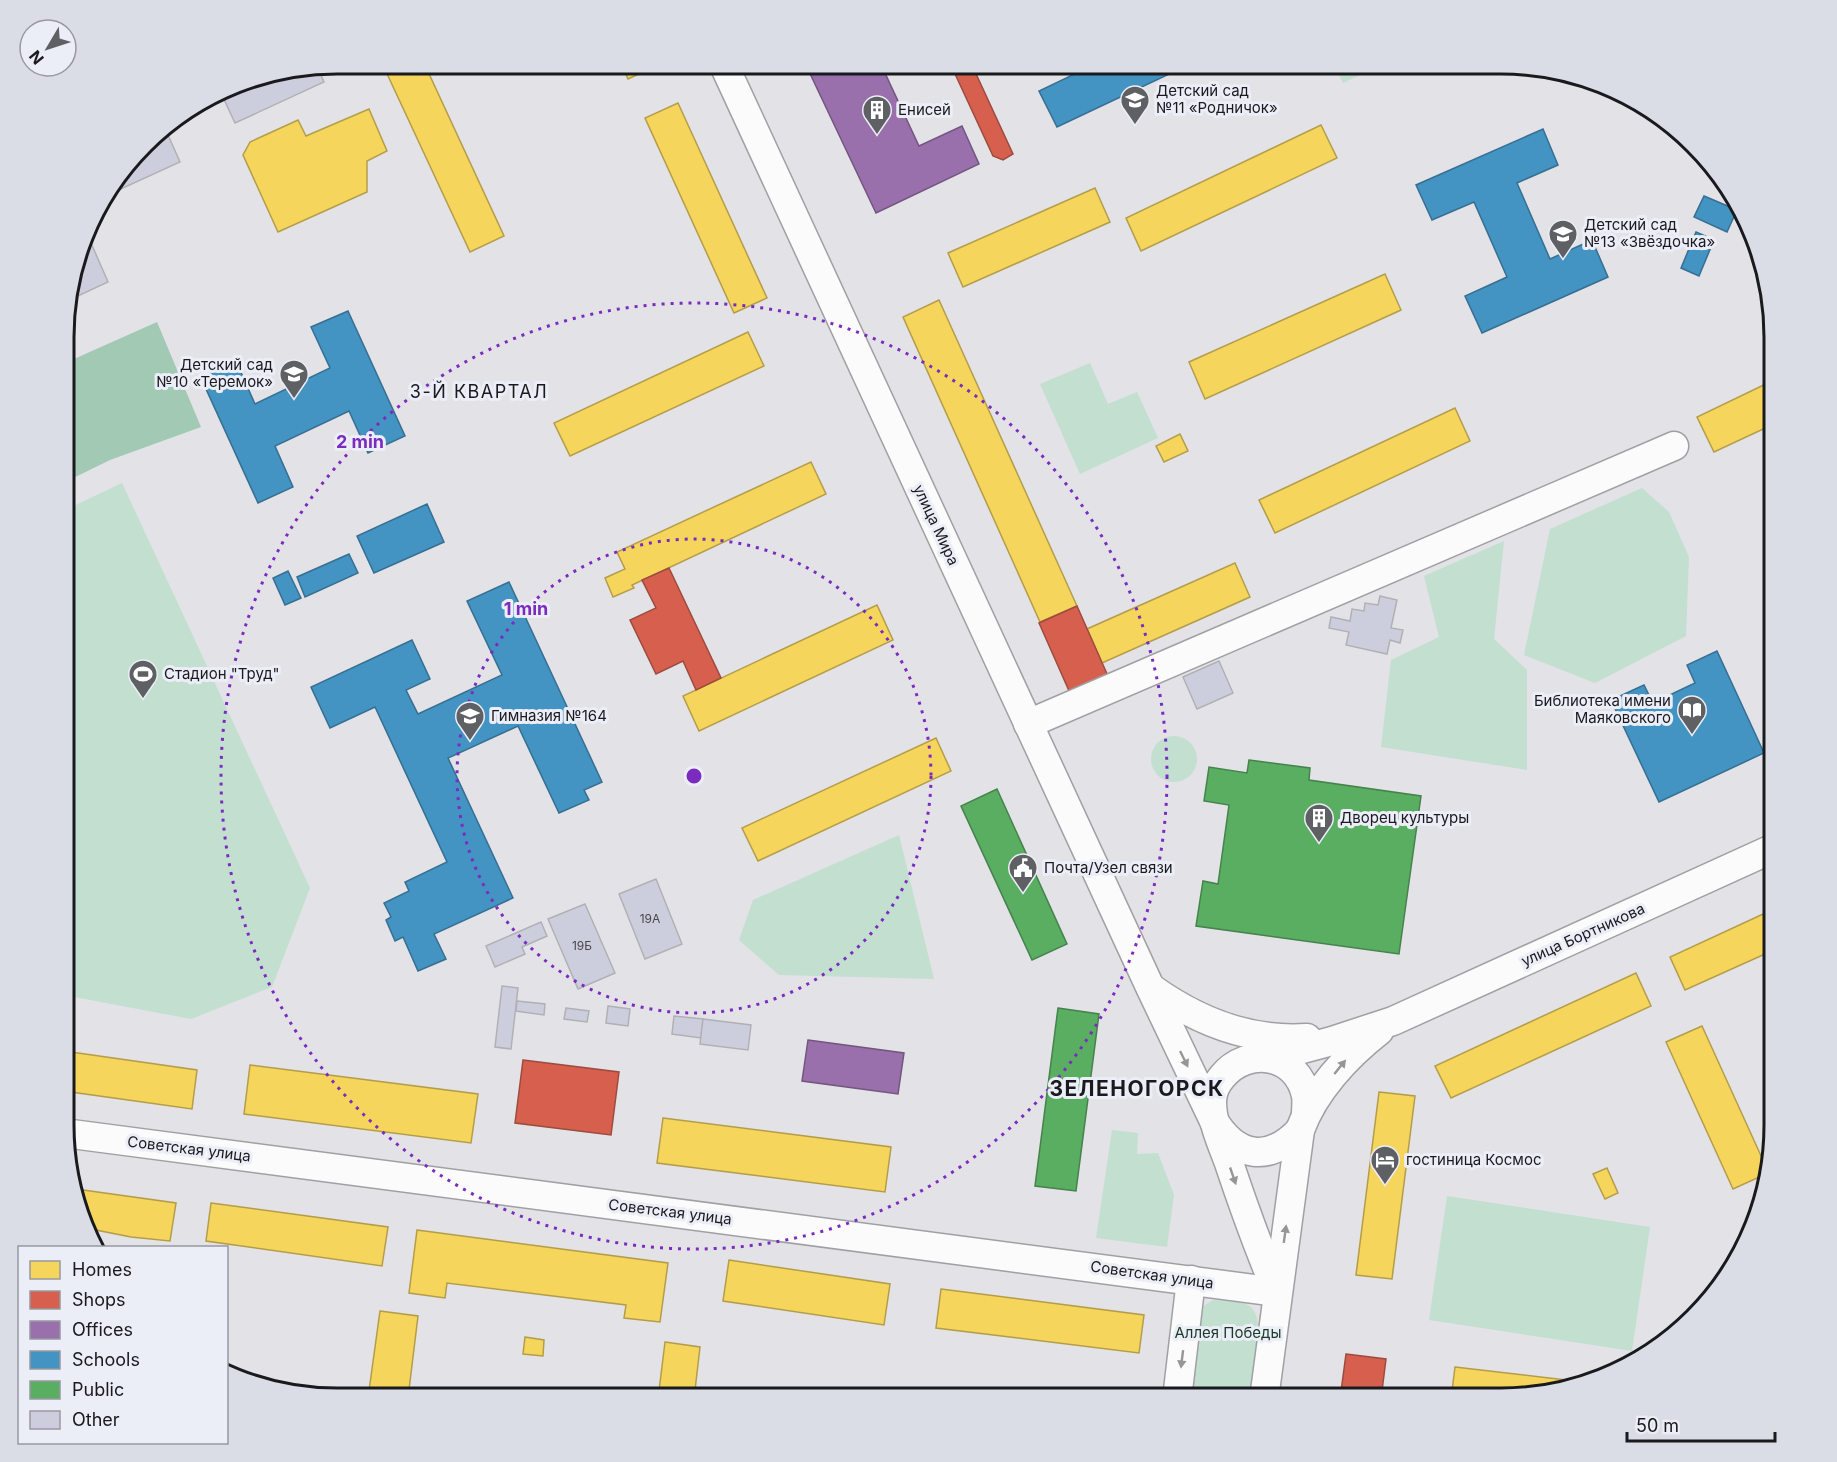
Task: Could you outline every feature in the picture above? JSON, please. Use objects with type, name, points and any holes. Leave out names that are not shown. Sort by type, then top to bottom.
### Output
[{"type":"street","name":"улица Мира","points":[[728,73],[1150,987],[1214,1120]]},
{"type":"street","points":[[1028,724],[1674,446]]},
{"type":"street","name":"улица Бортникова","points":[[1393,1021],[1764,853]]},
{"type":"street","points":[[1150,987],[1174,1005],[1204,1020],[1235,1031],[1266,1037],[1331,1036],[1393,1021]]},
{"type":"street","points":[[1150,987],[1166,1005],[1196,1027],[1284,1064],[1296,1075],[1306,1098],[1265,1388]]},
{"type":"street","points":[[1277,1292],[1252,1233],[1214,1120],[1212,1100],[1216,1084],[1229,1067],[1244,1059],[1264,1057],[1332,1041],[1393,1021]]},
{"type":"street","points":[[1214,1120],[1228,1140],[1248,1151],[1264,1152],[1289,1142],[1342,1063],[1393,1021]]},
{"type":"street","name":"Советская улица","points":[[74,1134],[1277,1292]]},
{"type":"street","points":[[1226,1285],[1242,1271],[1252,1233]]},
{"type":"street","points":[[1178,1388],[1191,1280]]},
{"type":"green space","points":[[1338,73],[1365,73],[1343,83]]},
{"type":"green space","points":[[157,322],[201,427],[110,460],[74,478],[74,359]]},
{"type":"green space","points":[[1090,363],[1108,404],[1137,392],[1158,438],[1080,474],[1040,384]]},
{"type":"green space","name":"Стадион \"Труд\"","points":[[122,483],[310,888],[272,987],[191,1019],[74,997],[74,506]]},
{"type":"green space","points":[[1642,488],[1669,512],[1689,557],[1686,636],[1595,683],[1524,655],[1550,529]]},
{"type":"green space","points":[[1504,541],[1494,639],[1527,670],[1527,770],[1381,747],[1391,660],[1439,637],[1424,576]]},
{"type":"green space","points":[[1174,736],[1190,743],[1197,759],[1190,775],[1174,782],[1158,775],[1151,759],[1158,743]]},
{"type":"green space","points":[[899,835],[934,979],[779,975],[739,940],[753,900]]},
{"type":"green space","points":[[1112,1130],[1138,1133],[1137,1154],[1158,1153],[1174,1195],[1167,1247],[1096,1238]]},
{"type":"green space","points":[[1447,1196],[1650,1227],[1632,1351],[1429,1320]]},
{"type":"green space","name":"Аллея Победы","points":[[1213,1300],[1231,1301],[1246,1304],[1255,1313],[1258,1331],[1250,1388],[1191,1388],[1202,1307]]},
{"type":"building: Homes","points":[[387,73],[429,73],[504,236],[470,252]]},
{"type":"building: Homes","points":[[625,73],[641,73],[628,79]]},
{"type":"building: Homes","points":[[678,103],[767,298],[734,313],[645,118]]},
{"type":"building: Homes","points":[[369,109],[387,151],[367,161],[367,192],[278,232],[243,155],[250,142],[298,120],[306,136]]},
{"type":"building: Homes","points":[[1321,125],[1337,158],[1141,251],[1126,218]]},
{"type":"building: Homes","points":[[1095,188],[1110,222],[963,287],[948,253]]},
{"type":"building: Homes","points":[[1385,274],[1401,310],[1205,399],[1189,362]]},
{"type":"building: Homes","points":[[939,300],[1077,606],[1040,622],[903,317]]},
{"type":"building: Homes","points":[[748,332],[764,366],[570,456],[554,423]]},
{"type":"building: Homes","points":[[1764,385],[1764,429],[1714,452],[1697,417]]},
{"type":"building: Homes","points":[[1455,408],[1470,441],[1275,533],[1259,500]]},
{"type":"building: Homes","points":[[1180,434],[1188,451],[1164,462],[1156,446]]},
{"type":"building: Homes","points":[[811,462],[826,494],[632,585],[634,588],[613,597],[605,578],[625,569],[617,552]]},
{"type":"building: Homes","points":[[1235,563],[1250,597],[1102,663],[1087,629]]},
{"type":"building: Homes","points":[[877,605],[893,640],[699,731],[683,696]]},
{"type":"building: Homes","points":[[936,738],[951,771],[758,861],[742,828]]},
{"type":"building: Homes","points":[[1764,914],[1764,954],[1685,990],[1670,957]]},
{"type":"building: Homes","points":[[1636,973],[1651,1006],[1451,1098],[1435,1066]]},
{"type":"building: Homes","points":[[1702,1026],[1761,1157],[1758,1178],[1733,1189],[1666,1042]]},
{"type":"building: Homes","points":[[74,1052],[197,1070],[192,1109],[74,1092]]},
{"type":"building: Homes","points":[[250,1065],[478,1094],[471,1143],[244,1114]]},
{"type":"building: Homes","name":"гостиница Космос","points":[[1379,1092],[1415,1096],[1392,1279],[1356,1275]]},
{"type":"building: Homes","points":[[663,1118],[891,1147],[885,1192],[657,1163]]},
{"type":"building: Homes","points":[[1607,1168],[1618,1193],[1605,1199],[1593,1174]]},
{"type":"building: Homes","points":[[81,1190],[176,1203],[170,1241],[96,1230]]},
{"type":"building: Homes","points":[[211,1203],[388,1227],[382,1266],[206,1241]]},
{"type":"building: Homes","points":[[417,1230],[668,1263],[660,1322],[624,1318],[626,1305],[447,1283],[445,1298],[409,1293]]},
{"type":"building: Homes","points":[[729,1260],[890,1284],[884,1325],[723,1301]]},
{"type":"building: Homes","points":[[941,1289],[1144,1315],[1139,1353],[936,1328]]},
{"type":"building: Homes","points":[[380,1311],[418,1316],[409,1388],[369,1388]]},
{"type":"building: Homes","points":[[525,1337],[544,1340],[543,1356],[523,1354]]},
{"type":"building: Homes","points":[[665,1342],[700,1347],[695,1388],[659,1388]]},
{"type":"building: Homes","points":[[1455,1367],[1568,1380],[1518,1388],[1452,1388]]},
{"type":"building: Shops","points":[[955,73],[976,73],[1013,154],[1003,160],[993,156]]},
{"type":"building: Shops","points":[[669,568],[721,678],[696,690],[683,661],[656,674],[630,620],[656,608],[642,580]]},
{"type":"building: Shops","points":[[1077,606],[1108,676],[1070,693],[1039,623]]},
{"type":"building: Shops","points":[[523,1060],[619,1072],[611,1135],[515,1123]]},
{"type":"building: Shops","points":[[1346,1354],[1386,1359],[1382,1388],[1341,1388]]},
{"type":"building: Offices","name":"Енисей","points":[[810,73],[885,73],[919,146],[962,126],[979,164],[876,213]]},
{"type":"building: Offices","points":[[808,1040],[904,1053],[898,1094],[802,1081]]},
{"type":"building: Schools","points":[[1077,73],[1171,73],[1057,127],[1039,91]]},
{"type":"building: Schools","points":[[1543,129],[1558,165],[1517,183],[1550,259],[1592,240],[1608,277],[1482,333],[1465,296],[1507,277],[1474,202],[1432,220],[1416,185]]},
{"type":"building: Schools","points":[[1704,196],[1729,207],[1734,216],[1727,232],[1694,217]]},
{"type":"building: Schools","points":[[1696,232],[1714,240],[1699,276],[1681,268]]},
{"type":"building: Schools","points":[[348,311],[405,436],[368,453],[349,411],[275,446],[293,487],[258,503],[201,378],[236,361],[255,404],[330,368],[311,327]]},
{"type":"building: Schools","points":[[427,504],[444,542],[374,573],[357,536]]},
{"type":"building: Schools","points":[[349,554],[358,573],[305,597],[297,577]]},
{"type":"building: Schools","points":[[288,571],[301,598],[285,605],[273,578]]},
{"type":"building: Schools","points":[[509,582],[602,782],[584,790],[589,800],[559,813],[518,726],[448,758],[513,898],[434,934],[446,959],[418,971],[403,937],[395,941],[386,920],[391,917],[384,903],[409,891],[405,882],[447,862],[375,707],[330,728],[311,687],[412,640],[430,679],[406,690],[418,714],[502,675],[467,601]]},
{"type":"building: Schools","name":"Библиотека имени Маяковского","points":[[1717,651],[1764,753],[1659,802],[1611,700],[1644,685],[1653,703],[1695,683],[1687,665]]},
{"type":"building: Public","name":"Дворец культуры","points":[[1249,760],[1310,768],[1309,780],[1421,796],[1399,954],[1196,926],[1203,881],[1218,884],[1229,805],[1204,801],[1209,767],[1247,773]]},
{"type":"building: Public","name":"Почта/Узел связи","points":[[997,789],[1067,944],[1032,960],[961,806]]},
{"type":"building: Public","points":[[1058,1008],[1099,1014],[1076,1191],[1035,1186]]},
{"type":"building: Other","points":[[320,74],[324,82],[235,123],[224,99],[268,82]]},
{"type":"building: Other","points":[[168,135],[180,162],[118,190],[139,163]]},
{"type":"building: Other","points":[[91,243],[108,282],[77,296],[82,268]]},
{"type":"building: Other","points":[[1380,596],[1397,600],[1391,628],[1403,630],[1400,643],[1390,640],[1387,654],[1346,645],[1349,632],[1329,628],[1331,617],[1350,621],[1352,609],[1364,611],[1365,603],[1378,605]]},
{"type":"building: Other","points":[[1219,661],[1233,693],[1197,709],[1183,677]]},
{"type":"building: Other","points":[[656,879],[682,944],[645,959],[619,894]]},
{"type":"building: Other","points":[[585,904],[615,973],[578,989],[548,919]]},
{"type":"building: Other","points":[[541,922],[547,936],[522,947],[525,954],[495,967],[486,946]]},
{"type":"building: Other","points":[[502,986],[518,988],[511,1049],[495,1047]]},
{"type":"building: Other","points":[[517,1001],[545,1004],[544,1015],[516,1011]]},
{"type":"building: Other","points":[[608,1006],[630,1009],[628,1026],[606,1023]]},
{"type":"building: Other","points":[[566,1008],[589,1011],[587,1022],[564,1019]]},
{"type":"building: Other","points":[[674,1016],[703,1019],[701,1038],[672,1034]]},
{"type":"building: Other","points":[[703,1019],[751,1025],[748,1050],[700,1044]]},
{"type":"place","name":"Детский сад №11 «Родничок»","points":[[1135,126]]},
{"type":"place","name":"Енисей","points":[[877,136]]},
{"type":"place","name":"Детский сад №13 «Звёздочка»","points":[[1563,260]]},
{"type":"place","name":"Детский сад №10 «Теремок»","points":[[294,400]]},
{"type":"place","name":"Стадион \"Труд\"","points":[[143,700]]},
{"type":"place","name":"Библиотека имени Маяковского","points":[[1692,736]]},
{"type":"place","name":"Гимназия №164","points":[[470,742]]},
{"type":"place","name":"Дворец культуры","points":[[1319,844]]},
{"type":"place","name":"Почта/Узел связи","points":[[1023,894]]},
{"type":"place","name":"гостиница Космос","points":[[1385,1186]]},
{"type":"district","name":"3-Й КВАРТАЛ","points":[[479,392]]},
{"type":"district","name":"ЗЕЛЕНОГОРСК","points":[[1137,1089]]}]
